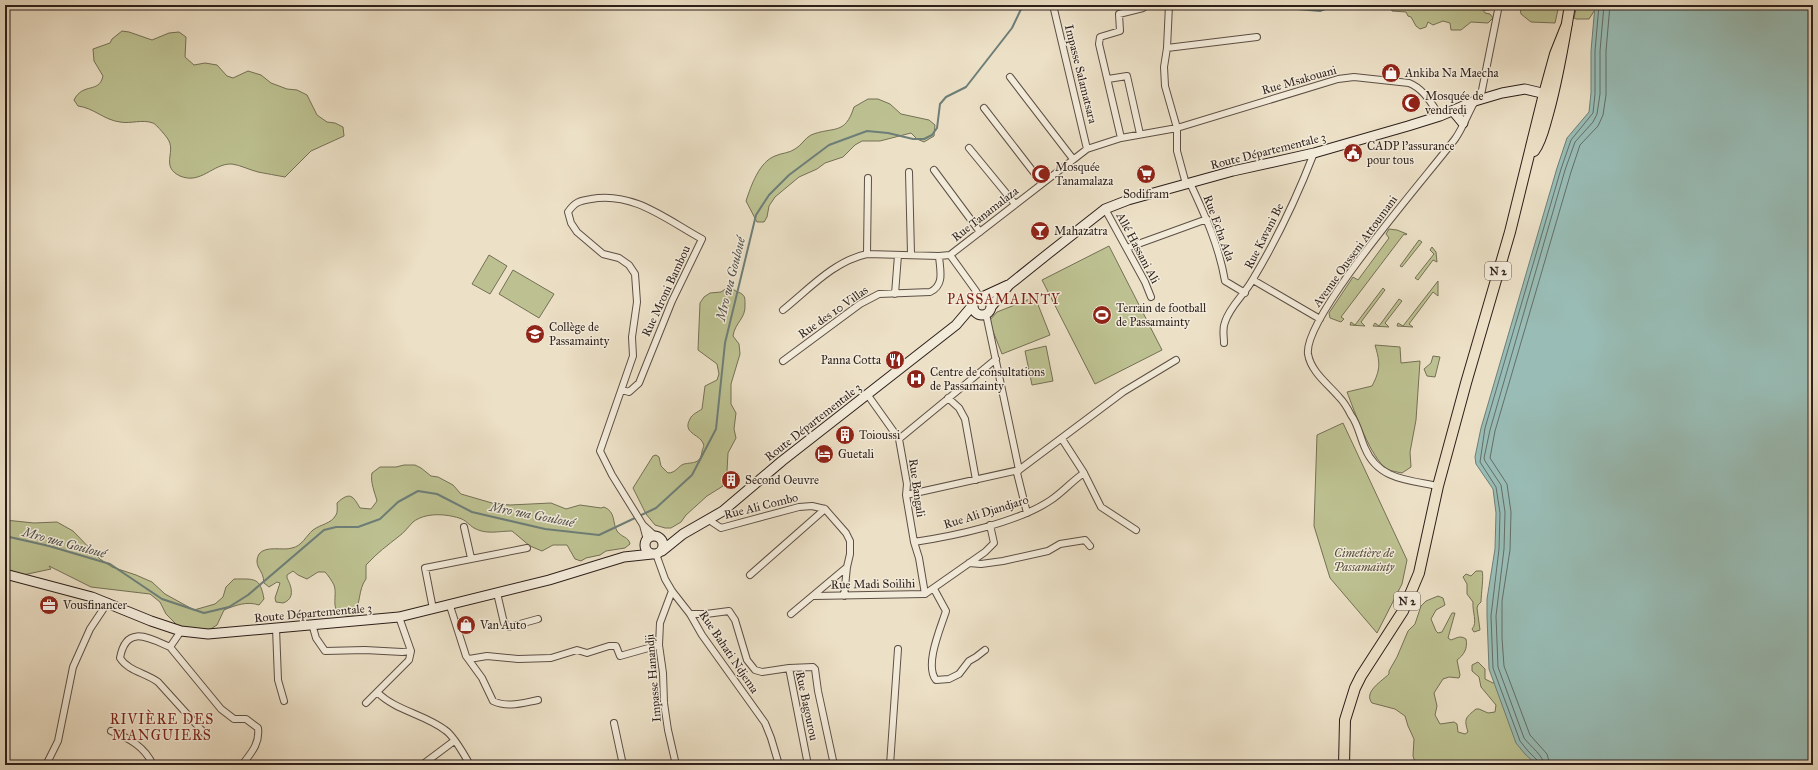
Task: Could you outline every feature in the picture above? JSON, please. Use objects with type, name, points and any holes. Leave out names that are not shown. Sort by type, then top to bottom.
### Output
[{"type":"main road","points":[[1548,95],[1555,54],[1567,24],[1570,5]]},
{"type":"main road","name":"Route Départementale 3","points":[[956,325],[985,312],[1009,285],[1105,209],[1128,200],[1233,171],[1314,153],[1440,116],[1502,93],[1522,89],[1548,95]]},
{"type":"main road","name":"N 2","points":[[1344,765],[1346,720],[1361,676],[1397,621],[1417,581],[1438,486],[1470,368],[1510,232],[1528,159],[1538,146],[1543,134],[1548,95]]},
{"type":"main road","points":[[1453,111],[1463,123]]},
{"type":"main road","name":"Route Départementale 3","points":[[5,574],[62,588],[108,602],[151,621],[182,631],[208,634],[399,617],[450,606],[549,580],[624,557],[656,553],[682,534],[723,511],[782,461],[956,325],[978,300],[1009,285]]},
{"type":"main road","points":[[978,300],[990,301],[985,312],[975,311],[978,300]]},
{"type":"main road","name":"Route Départementale 3","points":[[624,557],[652,539],[682,534]]},
{"type":"main road","points":[[652,539],[664,545],[656,553],[647,551],[652,539]]},
{"type":"main road","name":"N 2","points":[[1350,706],[1351,765]]},
{"type":"street","name":"Impasse Salamatsara","points":[[1053,5],[1087,149]]},
{"type":"street","points":[[1121,138],[1099,44],[1100,37],[1120,31],[1119,14],[1143,8],[1143,5]]},
{"type":"street","name":"Rue Echa Ada","points":[[1169,5],[1167,48],[1164,67],[1165,86],[1177,128],[1177,151],[1188,184],[1207,219],[1222,263],[1225,281],[1245,293]]},
{"type":"street","name":"Avenue Ousseni Attoumani","points":[[1438,486],[1395,477],[1378,468],[1371,460],[1353,417],[1341,399],[1313,368],[1308,355],[1309,342],[1327,306],[1384,227],[1456,138],[1463,123],[1478,101],[1499,5]]},
{"type":"street","points":[[1167,48],[1257,37]]},
{"type":"street","points":[[1108,79],[1127,76],[1140,134]]},
{"type":"street","points":[[1010,77],[1073,159]]},
{"type":"street","name":"Rue Msakouani","points":[[1177,128],[1338,79],[1354,77],[1409,83],[1415,85],[1424,93],[1440,116]]},
{"type":"street","points":[[984,108],[1042,183]]},
{"type":"street","name":"Rue Tanamalaza","points":[[783,310],[835,267],[849,260],[868,254],[950,255],[1087,149],[1121,138],[1177,128]]},
{"type":"street","points":[[969,148],[1015,204]]},
{"type":"street","name":"Rue Kavani Be","points":[[1314,153],[1283,226],[1253,280],[1320,319]]},
{"type":"street","points":[[934,170],[980,232]]},
{"type":"street","points":[[909,172],[911,254]]},
{"type":"street","points":[[868,178],[868,254]]},
{"type":"street","name":"Rue Mroni Bambou","points":[[604,196],[627,199],[670,220],[702,239],[672,301],[639,383],[629,392],[622,390],[633,356],[632,337],[637,302],[635,274],[629,265],[619,258],[603,254],[577,232],[571,223],[568,212],[574,204],[604,196]]},
{"type":"street","name":"Allé Hassani Ali","points":[[1105,209],[1145,282],[1151,297]]},
{"type":"street","points":[[1127,248],[1207,219]]},
{"type":"street","points":[[895,294],[898,255]]},
{"type":"street","points":[[950,255],[976,291],[978,300]]},
{"type":"street","name":"Rue des 10 Villas","points":[[783,361],[860,304],[878,294],[930,292],[936,289],[941,279],[939,256]]},
{"type":"street","points":[[1224,343],[1223,329],[1225,321],[1233,306],[1245,293],[1253,280]]},
{"type":"street","points":[[985,312],[1019,470],[1017,473],[1027,513]]},
{"type":"street","points":[[899,439],[996,359]]},
{"type":"street","points":[[906,495],[1019,470],[1123,392],[1176,360]]},
{"type":"street","points":[[622,390],[600,450],[612,475],[652,539]]},
{"type":"street","name":"Rue Bangali","points":[[867,394],[899,439],[907,484],[906,495],[925,594]]},
{"type":"street","points":[[948,398],[959,408],[965,419],[976,480]]},
{"type":"street","points":[[1062,439],[1084,473],[1101,507],[1136,530]]},
{"type":"street","name":"Rue Ali Djandjaro","points":[[914,542],[950,536],[1027,513],[1051,500],[1084,473]]},
{"type":"street","name":"Rue Ali Combo","points":[[709,520],[721,528],[799,507],[812,506],[825,509]]},
{"type":"street","points":[[750,575],[825,509],[846,533],[850,541],[850,554],[844,596]]},
{"type":"street","name":"Rue Madi Soilihi","points":[[814,596],[925,594],[985,552],[994,543],[990,525]]},
{"type":"street","points":[[464,527],[471,558]]},
{"type":"street","points":[[969,563],[981,564],[1003,561],[1048,551],[1060,544],[1085,540],[1090,546]]},
{"type":"street","points":[[433,609],[426,568],[527,548]]},
{"type":"street","name":"Rue Bahati Ndjema","points":[[656,553],[665,579],[672,591],[690,614],[702,635],[765,723],[779,765]]},
{"type":"street","points":[[791,614],[847,567]]},
{"type":"street","points":[[934,589],[946,611],[934,649],[932,674],[936,680],[949,679],[959,674],[969,661],[984,650]]},
{"type":"street","name":"Impasse Hanandji","points":[[672,591],[660,623],[659,645],[668,730],[676,765]]},
{"type":"street","points":[[497,593],[504,623],[509,628],[538,619]]},
{"type":"street","points":[[46,765],[58,741],[73,667],[90,628],[108,602]]},
{"type":"street","points":[[450,606],[466,656],[482,678],[493,702],[501,705],[514,705],[538,700]]},
{"type":"street","name":"Rue Bagourou","points":[[690,614],[706,614],[729,611],[735,620],[747,660],[755,670],[762,672],[789,668],[808,765]]},
{"type":"street","points":[[366,703],[409,660],[412,650],[399,617]]},
{"type":"street","points":[[312,624],[316,638],[325,651],[365,650],[402,652],[412,650]]},
{"type":"street","points":[[276,628],[278,680],[284,701]]},
{"type":"street","points":[[170,647],[182,631]]},
{"type":"street","points":[[206,736],[158,682],[149,675],[124,664],[120,658],[125,642],[134,636],[143,636],[170,647],[221,709],[234,719],[246,719],[258,728],[259,737],[257,745],[242,765]]},
{"type":"street","points":[[469,659],[487,656],[518,659],[551,658],[572,651],[580,650],[587,653],[609,646],[616,646],[620,656],[659,645]]},
{"type":"street","points":[[890,765],[898,649]]},
{"type":"street","points":[[789,668],[813,667],[815,669],[818,691],[834,765]]},
{"type":"street","points":[[377,692],[384,700],[446,730],[470,765]]},
{"type":"street","points":[[614,723],[623,765]]},
{"type":"street","points":[[111,731],[124,736],[139,746],[150,758],[153,765]]},
{"type":"street","points":[[422,765],[454,741]]},
{"type":"green space","points":[[1389,5],[1452,5],[1483,10],[1485,13],[1490,14],[1493,18],[1488,23],[1471,22],[1461,30],[1451,30],[1450,23],[1443,21],[1433,25],[1428,22],[1426,27],[1420,29],[1406,12],[1392,11]]},
{"type":"green space","points":[[1524,5],[1559,5],[1555,23],[1531,22],[1521,14],[1520,8]]},
{"type":"green space","points":[[1577,5],[1598,5],[1589,19],[1576,19],[1574,18]]},
{"type":"green space","points":[[122,31],[152,40],[169,33],[179,32],[186,37],[185,57],[194,65],[205,63],[217,65],[227,76],[233,78],[248,71],[261,75],[271,83],[287,89],[297,90],[307,95],[317,115],[327,122],[335,123],[343,127],[344,136],[311,151],[285,177],[258,172],[232,164],[219,167],[194,178],[180,176],[171,168],[171,150],[169,141],[155,124],[145,121],[114,121],[89,109],[78,106],[74,100],[82,91],[98,85],[103,76],[94,61],[93,49],[110,43],[112,39]]},
{"type":"green space","points":[[868,99],[878,99],[890,104],[901,114],[929,120],[935,125],[934,136],[924,142],[917,139],[911,133],[880,141],[862,141],[855,145],[843,157],[825,163],[817,169],[799,177],[775,197],[769,206],[767,217],[764,222],[757,222],[746,201],[756,175],[764,163],[775,156],[793,150],[811,135],[842,126],[847,122],[854,107]]},
{"type":"green space","points":[[1389,229],[1407,234],[1404,234],[1341,317],[1344,319],[1341,322],[1330,318],[1329,313],[1353,277],[1358,280],[1389,238],[1386,234]]},
{"type":"green space","points":[[1419,240],[1422,242],[1402,267],[1400,266]]},
{"type":"green space","name":"Terrain de football de Passamainty","points":[[1109,246],[1162,350],[1095,384],[1042,280]]},
{"type":"green space","points":[[1432,247],[1436,252],[1437,262],[1433,260],[1418,280],[1415,278],[1434,254],[1430,250]]},
{"type":"green space","points":[[489,255],[507,266],[490,294],[472,284]]},
{"type":"green space","points":[[513,270],[554,294],[539,318],[499,294]]},
{"type":"green space","points":[[1438,281],[1438,296],[1433,292],[1409,324],[1413,327],[1397,326],[1398,323],[1403,326]]},
{"type":"green space","points":[[727,288],[742,294],[745,300],[744,313],[734,331],[733,336],[739,344],[740,354],[731,384],[731,404],[736,413],[734,429],[736,438],[728,453],[727,471],[723,486],[707,496],[686,515],[681,522],[671,528],[665,528],[655,525],[646,514],[633,488],[653,456],[656,455],[659,457],[661,466],[668,473],[673,472],[684,464],[696,462],[700,459],[704,444],[692,433],[688,427],[688,424],[692,416],[702,409],[705,386],[717,380],[719,374],[717,364],[698,350],[700,303],[704,297],[710,293],[721,292]]},
{"type":"green space","points":[[1383,288],[1385,290],[1361,322],[1365,326],[1350,325],[1351,322],[1355,325]]},
{"type":"green space","points":[[1035,297],[1050,335],[1002,354],[989,321],[997,312]]},
{"type":"green space","points":[[1399,299],[1402,301],[1385,323],[1389,327],[1373,326],[1375,323],[1379,326]]},
{"type":"green space","points":[[1375,345],[1400,347],[1401,363],[1420,361],[1416,420],[1410,452],[1411,467],[1402,473],[1387,469],[1381,464],[1369,445],[1347,392],[1372,386],[1379,366]]},
{"type":"green space","points":[[1046,346],[1053,381],[1032,385],[1025,351]]},
{"type":"green space","points":[[1433,356],[1440,357],[1435,377],[1427,376],[1424,369],[1431,363]]},
{"type":"green space","name":"Cimetière de Passamaïnty","points":[[1343,423],[1407,560],[1402,584],[1377,633],[1330,578],[1314,526],[1317,435]]},
{"type":"green space","points":[[415,465],[431,476],[438,477],[453,485],[461,494],[492,503],[510,505],[551,503],[566,509],[580,505],[601,508],[604,507],[612,514],[617,531],[628,540],[630,544],[625,548],[606,551],[600,555],[586,558],[581,561],[575,559],[567,545],[553,545],[542,551],[530,546],[512,531],[483,531],[474,528],[466,521],[459,518],[442,515],[430,515],[413,522],[402,534],[379,552],[366,565],[366,579],[363,583],[356,612],[353,616],[348,617],[339,613],[335,607],[334,585],[325,572],[318,572],[307,579],[293,571],[287,575],[291,589],[291,596],[283,603],[276,602],[275,598],[280,583],[277,582],[269,587],[264,583],[262,574],[257,564],[259,554],[262,551],[270,549],[288,549],[299,545],[313,530],[334,518],[337,512],[337,503],[345,497],[351,496],[360,508],[371,509],[377,501],[372,484],[372,473],[380,467],[396,467]]},
{"type":"green space","points":[[5,520],[34,523],[57,522],[73,531],[100,559],[112,567],[152,582],[165,594],[194,610],[215,604],[223,597],[226,587],[234,579],[247,579],[258,583],[261,587],[264,599],[259,605],[237,605],[224,610],[217,625],[209,630],[180,628],[166,614],[160,602],[150,594],[91,587],[49,566],[51,569],[23,575],[5,574]]},
{"type":"green space","points":[[1476,571],[1482,571],[1483,581],[1481,602],[1477,608],[1480,630],[1474,632],[1472,629],[1475,624],[1473,602],[1467,594],[1467,584],[1463,577],[1466,574],[1471,576]]},
{"type":"green space","points":[[1438,596],[1443,598],[1445,605],[1436,610],[1431,619],[1436,631],[1438,633],[1442,632],[1452,613],[1455,613],[1448,638],[1451,640],[1458,637],[1466,639],[1465,651],[1457,660],[1460,675],[1459,678],[1449,677],[1443,679],[1434,693],[1437,706],[1435,715],[1440,724],[1454,722],[1457,724],[1458,732],[1465,734],[1468,732],[1466,719],[1476,709],[1488,713],[1495,712],[1496,705],[1481,687],[1479,677],[1472,671],[1472,665],[1478,662],[1485,669],[1485,679],[1493,683],[1497,681],[1610,765],[1414,765],[1414,739],[1405,716],[1395,709],[1372,703],[1370,695],[1374,687],[1389,674],[1389,671],[1397,657],[1408,631],[1415,624],[1421,606],[1426,601]]},
{"type":"water","points":[[1595,5],[1813,5],[1813,765],[1537,765],[1516,743],[1489,669],[1487,599],[1495,549],[1496,513],[1493,489],[1476,464],[1475,457],[1481,428],[1557,168],[1567,138],[1589,112],[1591,93],[1591,51]]},
{"type":"waterway","name":"Mro wa Gouloué","points":[[5,536],[49,546],[110,564],[162,599],[204,613],[229,607],[248,595],[324,530],[336,527],[358,527],[380,519],[398,502],[418,491],[437,494],[472,512],[545,529],[599,535],[656,508],[692,475],[716,429],[725,343],[756,215],[769,195],[789,175],[829,145],[867,131],[888,133],[913,139],[924,139],[932,135],[937,128],[940,104],[946,97],[966,87],[1012,28],[1023,5]]},
{"type":"waterway","name":"Mro wa Gouloué","points":[[1272,5],[1275,7],[1320,11],[1335,5]]},
{"type":"waterway","name":"Mro wa Gouloué","points":[[1474,5],[1485,10],[1526,5]]},
{"type":"place","name":"Ankiba Na Maecha","points":[[1391,73]]},
{"type":"place","name":"Mosquée de vendredi","points":[[1411,103]]},
{"type":"place","name":"CADP l'assurance pour tous","points":[[1353,153]]},
{"type":"place","name":"Mosquée Tanamalaza","points":[[1041,174]]},
{"type":"place","name":"Sodifram","points":[[1146,174]]},
{"type":"place","name":"Mahazatra","points":[[1040,231]]},
{"type":"place","name":"Terrain de football de Passamainty","points":[[1102,315]]},
{"type":"place","name":"Collège de Passamainty","points":[[535,334]]},
{"type":"place","name":"Panna Cotta","points":[[895,360]]},
{"type":"place","name":"Centre de consultations de Passamainty","points":[[916,379]]},
{"type":"place","name":"Toioussi","points":[[845,435]]},
{"type":"place","name":"Guetali","points":[[824,454]]},
{"type":"place","name":"Second Oeuvre","points":[[731,480]]},
{"type":"place","name":"Vousfinancer","points":[[49,605]]},
{"type":"place","name":"Van Auto","points":[[466,625]]},
{"type":"district","name":"PASSAMAINTY","points":[[1004,299]]},
{"type":"district","name":"RIVIÈRE DES MANGUIERS","points":[[162,728]]}]
